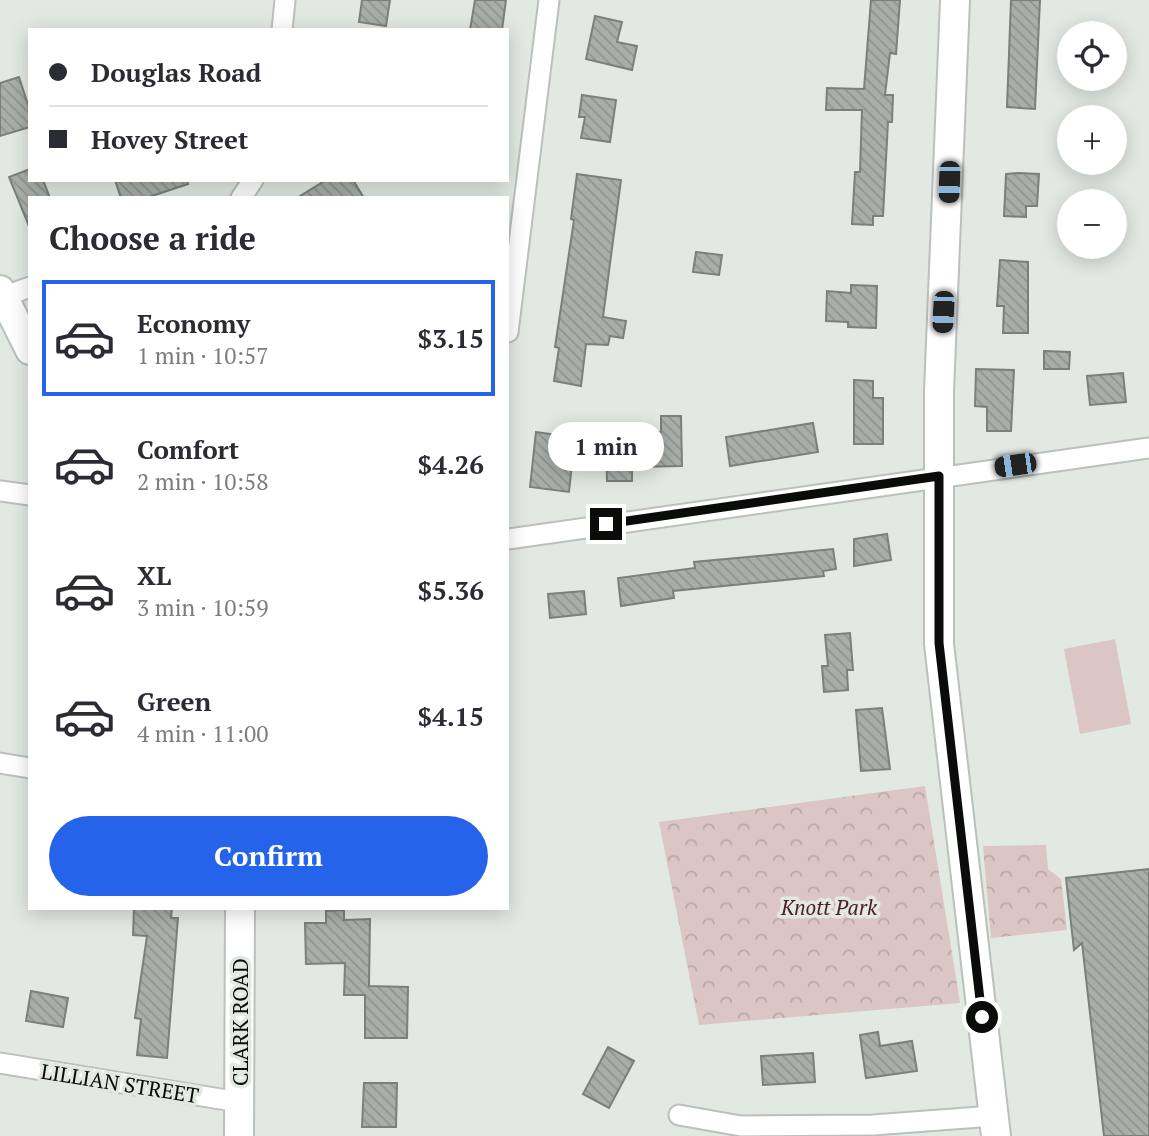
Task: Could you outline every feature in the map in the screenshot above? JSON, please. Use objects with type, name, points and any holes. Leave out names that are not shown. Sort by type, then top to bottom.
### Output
[{"type":"street","points":[[282,28],[285,0]]},
{"type":"street","points":[[509,324],[548,0]]},
{"type":"street","points":[[679,1115],[741,1126],[995,1126],[939,643],[939,391],[955,0]]},
{"type":"street","points":[[28,287],[1,293],[28,346]]},
{"type":"street","points":[[509,539],[1149,448]]},
{"type":"street","points":[[0,491],[28,495]]},
{"type":"street","points":[[0,763],[28,768]]},
{"type":"street","name":"CLARK ROAD","points":[[239,1136],[240,910]]},
{"type":"street","name":"LILLIAN STREET","points":[[0,1063],[239,1102]]},
{"type":"green space","points":[[1115,639],[1131,724],[1080,734],[1064,649]]},
{"type":"green space","name":"Knott Park","points":[[925,786],[960,1003],[699,1025],[659,822]]},
{"type":"green space","points":[[1046,845],[1048,869],[1061,879],[1067,930],[991,938],[983,846]]},
{"type":"building","points":[[362,0],[390,0],[386,26],[359,22]]},
{"type":"building","points":[[475,0],[506,0],[502,28],[470,28]]},
{"type":"building","points":[[871,0],[900,0],[896,54],[890,53],[885,95],[893,95],[892,122],[888,122],[883,216],[873,216],[873,225],[852,224],[855,172],[860,172],[862,110],[826,110],[827,88],[864,89]]},
{"type":"building","points":[[1011,0],[1040,0],[1035,109],[1007,107]]},
{"type":"building","points":[[595,16],[622,22],[617,42],[637,46],[632,70],[586,59]]},
{"type":"building","points":[[19,77],[28,105],[28,128],[0,136],[0,83]]},
{"type":"building","points":[[582,95],[616,100],[610,142],[581,138],[585,117],[579,117]]},
{"type":"building","points":[[28,170],[28,182],[44,182],[49,196],[28,196],[28,224],[9,177]]},
{"type":"building","points":[[577,174],[621,180],[603,317],[626,321],[623,338],[610,336],[608,345],[586,344],[581,386],[554,381],[559,348],[555,347],[574,220],[571,219]]},
{"type":"building","points":[[1006,174],[1039,174],[1037,206],[1026,206],[1026,217],[1004,216]]},
{"type":"building","points":[[116,182],[188,184],[152,196],[120,196]]},
{"type":"building","points":[[323,182],[354,182],[363,196],[300,196]]},
{"type":"building","points":[[696,252],[722,255],[719,275],[693,272]]},
{"type":"building","points":[[1000,260],[1028,262],[1028,333],[1003,333],[1004,306],[997,306]]},
{"type":"building","points":[[851,285],[877,286],[876,328],[848,327],[848,322],[826,321],[827,291],[851,293]]},
{"type":"building","points":[[1044,351],[1070,352],[1069,369],[1044,369]]},
{"type":"building","points":[[976,369],[1014,370],[1011,431],[987,431],[987,407],[975,406]]},
{"type":"building","points":[[1123,373],[1126,402],[1090,405],[1087,376]]},
{"type":"building","points":[[854,380],[873,381],[873,398],[883,398],[883,444],[854,444]]},
{"type":"building","points":[[661,416],[681,416],[682,466],[632,467],[632,481],[607,481],[606,433],[661,432]]},
{"type":"building","points":[[813,423],[818,452],[730,466],[726,437]]},
{"type":"building","points":[[536,432],[565,436],[562,463],[572,464],[569,492],[530,487]]},
{"type":"building","points":[[887,534],[891,560],[854,566],[854,539]]},
{"type":"building","points":[[833,549],[836,569],[823,571],[824,576],[673,591],[674,598],[621,606],[618,578],[695,568],[694,562]]},
{"type":"building","points":[[584,591],[586,614],[550,618],[548,594]]},
{"type":"building","points":[[850,633],[853,670],[847,670],[848,690],[824,692],[822,666],[828,666],[825,635]]},
{"type":"building","points":[[882,708],[890,769],[861,771],[856,710]]},
{"type":"building","points":[[1149,869],[1149,1136],[1104,1136],[1082,943],[1074,950],[1066,878]]},
{"type":"building","points":[[134,910],[172,910],[171,918],[178,918],[167,1058],[137,1055],[141,1019],[135,1018],[147,936],[133,935]]},
{"type":"building","points":[[344,910],[344,920],[370,919],[369,986],[408,987],[407,1038],[365,1038],[365,995],[344,995],[345,963],[306,964],[305,923],[326,923],[326,911]]},
{"type":"building","points":[[31,991],[68,998],[63,1027],[26,1021]]},
{"type":"building","points":[[878,1032],[880,1046],[912,1041],[917,1071],[866,1078],[860,1035]]},
{"type":"building","points":[[608,1047],[634,1061],[609,1108],[583,1094]]},
{"type":"building","points":[[813,1053],[815,1082],[763,1085],[761,1056]]},
{"type":"building","points":[[364,1083],[397,1083],[396,1127],[362,1127]]},
{"type":"route","points":[[606,524],[939,476],[939,643],[982,1017]]}]
